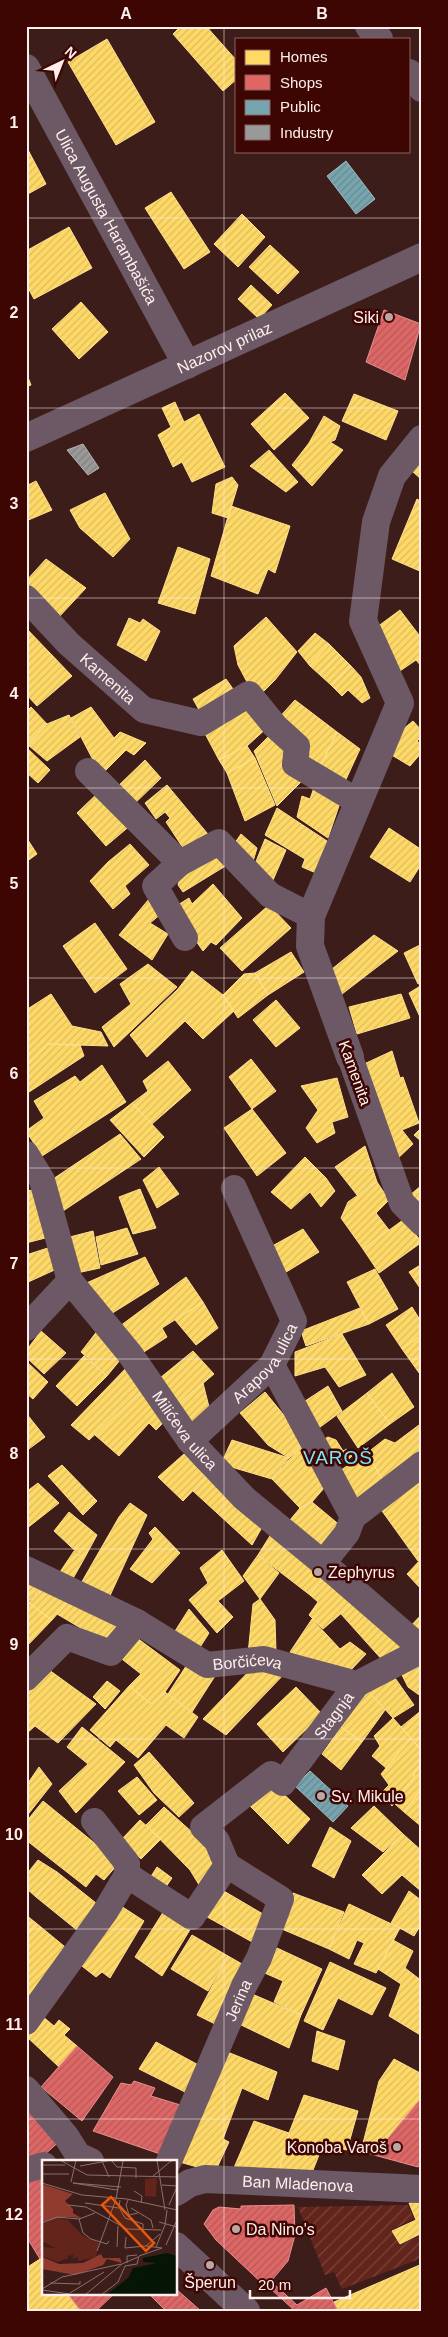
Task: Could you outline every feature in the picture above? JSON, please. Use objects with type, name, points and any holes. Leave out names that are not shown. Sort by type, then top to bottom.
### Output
[{"type":"street","points":[[368,26],[378,38]]},
{"type":"street","name":"Ulica Augusta Harambašića","points":[[26,68],[187,365]]},
{"type":"street","points":[[410,74],[422,88]]},
{"type":"street","name":"Nazorov prilaz","points":[[26,438],[422,256]]},
{"type":"street","name":"Kamenita","points":[[422,439],[392,476],[376,522],[364,621],[400,703],[310,916],[310,946],[402,1203],[422,1223]]},
{"type":"street","name":"Kamenita","points":[[26,598],[69,644],[144,710],[201,723],[249,694],[275,726],[297,746],[295,764],[358,802]]},
{"type":"street","points":[[88,771],[180,863]]},
{"type":"street","points":[[185,938],[154,886],[180,863],[219,842],[270,894],[310,916]]},
{"type":"street","name":"Milićeva ulica","points":[[26,1154],[42,1180],[70,1281],[130,1354],[190,1441],[244,1498],[421,1648]]},
{"type":"street","name":"Arapova ulica","points":[[190,1441],[272,1365],[294,1321],[234,1188]]},
{"type":"street","points":[[26,1328],[70,1281]]},
{"type":"street","points":[[272,1365],[353,1517]]},
{"type":"street","points":[[323,1563],[347,1532],[353,1517],[422,1464]]},
{"type":"street","name":"Borčićeva","points":[[26,1568],[137,1622],[207,1665],[264,1659],[357,1684]]},
{"type":"street","points":[[26,1678],[67,1637],[112,1653],[137,1622]]},
{"type":"street","points":[[357,1684],[414,1655],[421,1648]]},
{"type":"street","name":"Stagnja","points":[[227,1864],[217,1840],[203,1827],[271,1774],[283,1783],[357,1684]]},
{"type":"street","points":[[26,2022],[105,1912],[127,1875],[126,1863],[94,1821]]},
{"type":"street","points":[[127,1875],[192,1917],[227,1864]]},
{"type":"street","name":"Jerina","points":[[169,2160],[244,1986],[259,1958],[282,1899],[227,1864]]},
{"type":"street","points":[[26,2089],[66,2136],[76,2159]]},
{"type":"street","points":[[26,2170],[42,2166]]},
{"type":"street","name":"Ban Mladenova","points":[[178,2191],[190,2182],[205,2179],[418,2184]]},
{"type":"street","points":[[178,2248],[246,2311]]},
{"type":"shaded area","points":[[408,2205],[414,2219],[391,2230],[400,2245],[421,2235],[422,2258],[342,2289],[334,2272],[325,2275],[298,2207]]},
{"type":"building: Homes","points":[[181,26],[206,26],[235,59],[235,81],[223,91],[173,34]]},
{"type":"building: Homes","points":[[107,39],[155,122],[116,145],[68,62]]},
{"type":"building: Homes","points":[[26,146],[46,184],[26,195]]},
{"type":"building: Homes","points":[[171,192],[210,252],[184,269],[145,208]]},
{"type":"building: Homes","points":[[242,214],[265,237],[238,267],[214,244]]},
{"type":"building: Homes","points":[[69,227],[92,268],[34,299],[26,284],[26,251]]},
{"type":"building: Homes","points":[[270,245],[299,272],[278,294],[249,267]]},
{"type":"building: Homes","points":[[251,285],[272,305],[259,319],[238,299]]},
{"type":"building: Homes","points":[[81,302],[108,332],[79,359],[52,329]]},
{"type":"building: Homes","points":[[26,372],[31,385],[26,387]]},
{"type":"building: Homes","points":[[285,393],[309,418],[274,450],[251,424]]},
{"type":"building: Homes","points":[[354,394],[398,411],[386,440],[342,421]]},
{"type":"building: Homes","points":[[175,402],[184,422],[199,414],[225,467],[192,482],[182,462],[173,467],[158,435],[171,427],[162,408]]},
{"type":"building: Homes","points":[[324,416],[340,426],[335,440],[330,442],[343,450],[312,486],[292,465],[309,443]]},
{"type":"building: Homes","points":[[269,450],[298,482],[286,492],[250,466]]},
{"type":"building: Homes","points":[[422,450],[422,480],[412,471]]},
{"type":"building: Homes","points":[[232,477],[238,485],[228,518],[212,513],[216,484]]},
{"type":"building: Homes","points":[[36,481],[52,510],[26,521],[26,486]]},
{"type":"building: Homes","points":[[105,493],[130,539],[113,557],[80,528],[70,510]]},
{"type":"building: Homes","points":[[417,499],[422,502],[422,572],[392,559]]},
{"type":"building: Homes","points":[[231,506],[290,526],[275,573],[268,569],[258,594],[211,576]]},
{"type":"building: Homes","points":[[178,547],[210,559],[195,614],[158,603]]},
{"type":"building: Homes","points":[[46,559],[86,588],[58,618],[26,593],[26,581]]},
{"type":"building: Homes","points":[[400,610],[419,635],[422,632],[422,667],[416,660],[397,673],[373,630]]},
{"type":"building: Homes","points":[[266,617],[297,652],[275,680],[256,699],[238,665],[234,646]]},
{"type":"building: Homes","points":[[129,618],[140,623],[143,619],[160,631],[146,661],[117,645]]},
{"type":"building: Homes","points":[[26,628],[72,676],[37,706],[26,694]]},
{"type":"building: Homes","points":[[315,633],[329,644],[310,666],[298,651]]},
{"type":"building: Homes","points":[[329,644],[339,654],[320,675],[310,666]]},
{"type":"building: Homes","points":[[339,654],[351,666],[331,685],[320,675]]},
{"type":"building: Homes","points":[[351,666],[361,677],[370,698],[362,703],[348,690],[342,696],[331,685]]},
{"type":"building: Homes","points":[[226,679],[238,696],[203,717],[193,699]]},
{"type":"building: Homes","points":[[295,700],[337,732],[319,769],[301,755],[275,722]]},
{"type":"building: Homes","points":[[250,701],[269,726],[247,746],[219,760],[202,728]]},
{"type":"building: Homes","points":[[26,706],[29,709],[31,707],[47,724],[28,745],[26,743]]},
{"type":"building: Homes","points":[[91,707],[114,738],[120,732],[146,743],[134,755],[126,750],[101,775],[71,718]]},
{"type":"building: Homes","points":[[69,715],[80,737],[47,761],[28,745],[47,724]]},
{"type":"building: Homes","points":[[413,721],[422,731],[422,736],[417,741],[422,745],[422,752],[410,766],[390,754],[397,734]]},
{"type":"building: Homes","points":[[275,730],[294,750],[281,766],[303,780],[277,806],[254,751]]},
{"type":"building: Homes","points":[[337,732],[360,749],[342,788],[319,769]]},
{"type":"building: Homes","points":[[247,746],[255,758],[227,773],[219,760]]},
{"type":"building: Homes","points":[[26,747],[50,770],[38,783],[26,772]]},
{"type":"building: Homes","points":[[255,758],[275,805],[245,821],[227,773]]},
{"type":"building: Homes","points":[[145,760],[161,778],[130,808],[114,790]]},
{"type":"building: Homes","points":[[167,785],[212,839],[187,854],[166,822],[170,818],[165,812],[156,819],[145,803]]},
{"type":"building: Homes","points":[[315,785],[341,800],[328,838],[297,817],[302,796],[310,799]]},
{"type":"building: Homes","points":[[101,790],[132,824],[106,846],[77,813]]},
{"type":"building: Homes","points":[[277,808],[327,841],[316,873],[302,867],[305,859],[265,835]]},
{"type":"building: Homes","points":[[389,828],[422,850],[422,863],[410,882],[370,857]]},
{"type":"building: Homes","points":[[241,834],[257,848],[251,868],[230,850]]},
{"type":"building: Homes","points":[[26,837],[37,854],[26,862]]},
{"type":"building: Homes","points":[[265,839],[286,850],[270,887],[253,869]]},
{"type":"building: Homes","points":[[130,844],[149,865],[125,886],[130,894],[113,909],[90,881],[108,862]]},
{"type":"building: Homes","points":[[217,855],[232,862],[183,892],[178,885],[181,874]]},
{"type":"building: Homes","points":[[213,884],[242,918],[216,945],[211,942],[203,951],[173,908],[189,898],[192,904]]},
{"type":"building: Homes","points":[[149,899],[162,913],[150,923],[168,934],[152,960],[119,935]]},
{"type":"building: Homes","points":[[269,905],[291,928],[242,971],[220,948]]},
{"type":"building: Homes","points":[[95,923],[127,969],[95,993],[63,946]]},
{"type":"building: Homes","points":[[374,935],[398,951],[342,994],[332,969]]},
{"type":"building: Homes","points":[[422,944],[422,982],[418,984],[404,953]]},
{"type":"building: Homes","points":[[291,952],[304,972],[268,995],[255,973]]},
{"type":"building: Homes","points":[[148,964],[177,987],[114,1047],[102,1027],[131,1004],[120,984]]},
{"type":"building: Homes","points":[[192,971],[223,995],[234,1011],[203,1039],[185,1021],[147,1057],[130,1035],[178,989]]},
{"type":"building: Homes","points":[[255,973],[268,995],[238,1018],[223,995],[244,974]]},
{"type":"building: Homes","points":[[422,985],[422,1016],[420,1017],[409,993]]},
{"type":"building: Homes","points":[[51,994],[72,1026],[101,1032],[108,1046],[48,1044],[26,1067],[26,1010]]},
{"type":"building: Homes","points":[[401,994],[410,1018],[357,1034],[349,1007]]},
{"type":"building: Homes","points":[[276,1000],[300,1028],[276,1047],[253,1020]]},
{"type":"building: Homes","points":[[48,1044],[80,1045],[84,1056],[26,1094],[26,1067]]},
{"type":"building: Homes","points":[[392,1051],[400,1078],[403,1077],[419,1123],[402,1130],[413,1144],[396,1160],[362,1065]]},
{"type":"building: Homes","points":[[251,1059],[276,1091],[252,1109],[229,1077]]},
{"type":"building: Homes","points":[[168,1061],[191,1090],[152,1124],[132,1103],[148,1091],[143,1081]]},
{"type":"building: Homes","points":[[102,1065],[126,1102],[42,1156],[26,1131],[44,1118],[34,1101],[75,1076],[80,1082]]},
{"type":"building: Homes","points":[[337,1078],[348,1117],[332,1122],[335,1133],[317,1143],[306,1128],[318,1110],[301,1086]]},
{"type":"building: Homes","points":[[132,1103],[164,1137],[144,1157],[110,1120]]},
{"type":"building: Homes","points":[[252,1109],[286,1153],[257,1176],[224,1128]]},
{"type":"building: Homes","points":[[422,1127],[422,1142],[414,1135]]},
{"type":"building: Homes","points":[[120,1134],[141,1159],[60,1213],[50,1181]]},
{"type":"building: Homes","points":[[365,1146],[377,1182],[357,1195],[335,1167]]},
{"type":"building: Homes","points":[[305,1157],[326,1178],[335,1191],[321,1207],[310,1192],[291,1209],[271,1192]]},
{"type":"building: Homes","points":[[159,1167],[179,1194],[157,1208],[143,1180]]},
{"type":"building: Homes","points":[[377,1182],[389,1200],[376,1213],[389,1230],[363,1249],[341,1218],[348,1202]]},
{"type":"building: Homes","points":[[422,1185],[422,1209],[410,1195]]},
{"type":"building: Homes","points":[[40,1189],[53,1236],[26,1243],[26,1191]]},
{"type":"building: Homes","points":[[140,1189],[156,1228],[133,1234],[119,1197]]},
{"type":"building: Homes","points":[[403,1220],[422,1242],[379,1273],[363,1249]]},
{"type":"building: Homes","points":[[127,1228],[138,1254],[101,1265],[96,1237]]},
{"type":"building: Homes","points":[[303,1229],[319,1252],[278,1277],[265,1250]]},
{"type":"building: Homes","points":[[93,1231],[100,1268],[72,1274],[62,1239]]},
{"type":"building: Homes","points":[[54,1246],[61,1267],[26,1283],[26,1255]]},
{"type":"building: Homes","points":[[145,1257],[159,1284],[106,1317],[82,1285]]},
{"type":"building: Homes","points":[[422,1264],[422,1291],[409,1272]]},
{"type":"building: Homes","points":[[375,1269],[398,1309],[369,1324],[347,1282]]},
{"type":"building: Homes","points":[[186,1277],[203,1302],[162,1328],[167,1337],[136,1357],[116,1329]]},
{"type":"building: Homes","points":[[203,1302],[218,1328],[196,1345],[175,1320]]},
{"type":"building: Homes","points":[[412,1307],[422,1323],[422,1335],[402,1349],[386,1325]]},
{"type":"building: Homes","points":[[360,1308],[369,1324],[306,1346],[301,1331]]},
{"type":"building: Homes","points":[[98,1330],[125,1354],[107,1376],[81,1352]]},
{"type":"building: Homes","points":[[41,1331],[66,1353],[44,1374],[26,1357],[26,1351]]},
{"type":"building: Homes","points":[[342,1334],[366,1375],[339,1387],[325,1367],[295,1376],[295,1352]]},
{"type":"building: Homes","points":[[422,1335],[422,1377],[402,1349]]},
{"type":"building: Homes","points":[[193,1351],[214,1374],[175,1407],[155,1382]]},
{"type":"building: Homes","points":[[84,1356],[107,1376],[77,1406],[56,1386]]},
{"type":"building: Homes","points":[[26,1361],[48,1382],[33,1399],[26,1393]]},
{"type":"building: Homes","points":[[131,1363],[147,1386],[89,1440],[71,1425]]},
{"type":"building: Homes","points":[[392,1373],[414,1407],[390,1424],[367,1393]]},
{"type":"building: Homes","points":[[203,1383],[211,1415],[186,1426],[175,1407]]},
{"type":"building: Homes","points":[[147,1386],[170,1416],[156,1430],[149,1423],[119,1456],[95,1435]]},
{"type":"building: Homes","points":[[328,1386],[342,1411],[312,1433],[302,1403]]},
{"type":"building: Homes","points":[[265,1392],[292,1425],[303,1444],[289,1458],[268,1445],[240,1413]]},
{"type":"building: Homes","points":[[367,1393],[390,1424],[358,1448],[337,1416]]},
{"type":"building: Homes","points":[[26,1413],[45,1437],[26,1451]]},
{"type":"building: Homes","points":[[419,1425],[422,1429],[422,1458],[383,1481],[367,1453],[385,1439],[395,1443]]},
{"type":"building: Homes","points":[[328,1437],[336,1440],[343,1451],[347,1449],[352,1456],[334,1472],[321,1441]]},
{"type":"building: Homes","points":[[232,1440],[289,1458],[272,1479],[221,1464]]},
{"type":"building: Homes","points":[[303,1444],[325,1487],[312,1502],[300,1508],[272,1479]]},
{"type":"building: Homes","points":[[367,1453],[383,1481],[352,1501],[335,1474]]},
{"type":"building: Homes","points":[[184,1454],[206,1477],[183,1501],[158,1477]]},
{"type":"building: Homes","points":[[62,1465],[97,1501],[83,1515],[48,1476]]},
{"type":"building: Homes","points":[[422,1475],[422,1558],[418,1561],[377,1504]]},
{"type":"building: Homes","points":[[206,1477],[265,1522],[252,1545],[193,1491]]},
{"type":"building: Homes","points":[[38,1483],[59,1503],[26,1529],[26,1492]]},
{"type":"building: Homes","points":[[312,1502],[342,1527],[322,1557],[285,1526],[300,1508]]},
{"type":"building: Homes","points":[[130,1503],[147,1515],[108,1600],[80,1585],[119,1517]]},
{"type":"building: Homes","points":[[69,1512],[97,1535],[84,1559],[54,1531]]},
{"type":"building: Homes","points":[[155,1527],[180,1553],[152,1583],[130,1569],[153,1539],[149,1533]]},
{"type":"building: Homes","points":[[273,1531],[328,1573],[310,1595],[258,1555]]},
{"type":"building: Homes","points":[[222,1550],[244,1581],[218,1601],[233,1617],[217,1633],[189,1600],[208,1583],[200,1568]]},
{"type":"building: Homes","points":[[74,1551],[84,1559],[71,1582],[58,1575]]},
{"type":"building: Homes","points":[[258,1555],[279,1573],[260,1599],[243,1576]]},
{"type":"building: Homes","points":[[422,1558],[422,1590],[407,1574]]},
{"type":"building: Homes","points":[[328,1573],[358,1599],[323,1629],[309,1615],[318,1602],[310,1595]]},
{"type":"building: Homes","points":[[26,1577],[46,1581],[26,1605]]},
{"type":"building: Homes","points":[[46,1581],[74,1595],[52,1620],[29,1603]]},
{"type":"building: Homes","points":[[74,1595],[128,1622],[111,1646],[57,1614]]},
{"type":"building: Homes","points":[[260,1599],[275,1620],[276,1651],[248,1654],[253,1604]]},
{"type":"building: Homes","points":[[358,1599],[406,1647],[385,1663],[341,1614]]},
{"type":"building: Homes","points":[[29,1603],[52,1620],[26,1647],[26,1605]]},
{"type":"building: Homes","points":[[189,1609],[209,1633],[197,1652],[170,1639]]},
{"type":"building: Homes","points":[[422,1614],[422,1642],[408,1629]]},
{"type":"building: Homes","points":[[312,1619],[340,1649],[350,1642],[366,1654],[349,1672],[290,1652]]},
{"type":"building: Homes","points":[[137,1638],[180,1670],[165,1692],[151,1704],[129,1686],[141,1674],[118,1656]]},
{"type":"building: Homes","points":[[190,1660],[215,1676],[192,1712],[168,1694]]},
{"type":"building: Homes","points":[[254,1666],[287,1671],[226,1735],[203,1719]]},
{"type":"building: Homes","points":[[419,1666],[422,1668],[422,1697],[408,1687],[402,1675]]},
{"type":"building: Homes","points":[[45,1667],[96,1704],[58,1743],[35,1726],[26,1734],[26,1686]]},
{"type":"building: Homes","points":[[395,1678],[414,1705],[393,1718],[368,1691]]},
{"type":"building: Homes","points":[[107,1681],[120,1691],[105,1709],[93,1697]]},
{"type":"building: Homes","points":[[129,1686],[151,1704],[165,1692],[198,1717],[184,1738],[166,1725],[138,1758],[116,1740],[110,1747],[90,1730]]},
{"type":"building: Homes","points":[[296,1687],[322,1714],[283,1752],[257,1724]]},
{"type":"building: Homes","points":[[368,1691],[385,1710],[362,1742],[341,1727]]},
{"type":"building: Homes","points":[[422,1710],[422,1748],[420,1749],[401,1727]]},
{"type":"building: Homes","points":[[393,1718],[411,1738],[386,1768],[372,1756],[380,1746],[374,1736]]},
{"type":"building: Homes","points":[[82,1727],[125,1762],[76,1813],[59,1791],[88,1764],[67,1747]]},
{"type":"building: Homes","points":[[341,1727],[362,1742],[341,1770],[322,1754]]},
{"type":"building: Homes","points":[[411,1738],[422,1751],[422,1761],[414,1773],[414,1777],[392,1806],[381,1793],[389,1785],[381,1774]]},
{"type":"building: Homes","points":[[149,1752],[194,1803],[179,1817],[154,1793],[134,1765]]},
{"type":"building: Homes","points":[[422,1761],[422,1788],[404,1812],[394,1803],[414,1777],[414,1773]]},
{"type":"building: Homes","points":[[39,1767],[52,1784],[26,1817],[26,1786]]},
{"type":"building: Homes","points":[[137,1777],[157,1800],[139,1815],[118,1791]]},
{"type":"building: Homes","points":[[273,1784],[310,1819],[288,1844],[248,1804]]},
{"type":"building: Homes","points":[[422,1788],[422,1827],[404,1812]]},
{"type":"building: Homes","points":[[43,1801],[119,1863],[104,1880],[96,1874],[86,1887],[26,1840],[26,1822]]},
{"type":"building: Homes","points":[[374,1806],[403,1834],[383,1852],[351,1828]]},
{"type":"building: Homes","points":[[164,1807],[202,1841],[221,1867],[204,1893],[190,1870],[146,1825]]},
{"type":"building: Homes","points":[[140,1820],[161,1839],[141,1859],[122,1839]]},
{"type":"building: Homes","points":[[330,1827],[351,1841],[334,1878],[312,1866]]},
{"type":"building: Homes","points":[[403,1834],[422,1851],[422,1892],[402,1875],[382,1894],[362,1875]]},
{"type":"building: Homes","points":[[38,1860],[57,1872],[36,1897],[26,1888],[26,1875]]},
{"type":"building: Homes","points":[[157,1867],[172,1878],[161,1894],[146,1884]]},
{"type":"building: Homes","points":[[57,1872],[101,1907],[83,1935],[36,1897]]},
{"type":"building: Homes","points":[[217,1887],[268,1917],[254,1943],[200,1913]]},
{"type":"building: Homes","points":[[409,1891],[422,1901],[422,1923],[414,1936],[391,1923]]},
{"type":"building: Homes","points":[[293,1893],[344,1912],[329,1949],[277,1927]]},
{"type":"building: Homes","points":[[349,1904],[400,1928],[376,1973],[354,1964],[364,1943],[357,1940],[349,1959],[329,1949]]},
{"type":"building: Homes","points":[[121,1906],[144,1921],[110,1978],[102,1972],[96,1977],[78,1963]]},
{"type":"building: Homes","points":[[167,1906],[194,1923],[162,1976],[135,1957]]},
{"type":"building: Homes","points":[[26,1915],[36,1923],[26,1936]]},
{"type":"building: Homes","points":[[36,1923],[70,1951],[26,2011],[26,1936]]},
{"type":"building: Homes","points":[[192,1935],[228,1956],[208,1991],[171,1969]]},
{"type":"building: Homes","points":[[393,1940],[413,1951],[405,1968],[422,1981],[422,2036],[389,2016],[401,1984],[378,1969]]},
{"type":"building: Homes","points":[[277,1948],[322,1969],[301,2015],[274,2002],[283,1981],[260,1971]]},
{"type":"building: Homes","points":[[228,1956],[249,1968],[221,2027],[197,2015]]},
{"type":"building: Homes","points":[[330,1962],[386,1988],[372,2015],[338,1998],[323,2030],[304,2021]]},
{"type":"building: Homes","points":[[252,1994],[301,2015],[289,2048],[237,2023]]},
{"type":"building: Homes","points":[[42,2016],[54,2026],[59,2020],[70,2029],[64,2035],[77,2046],[59,2067],[26,2036]]},
{"type":"building: Homes","points":[[317,2031],[345,2041],[338,2070],[312,2061]]},
{"type":"building: Homes","points":[[156,2042],[204,2068],[193,2096],[139,2069]]},
{"type":"building: Homes","points":[[225,2051],[277,2072],[268,2100],[242,2088],[223,2139],[229,2142],[215,2172],[176,2160]]},
{"type":"building: Homes","points":[[394,2059],[422,2074],[422,2097],[374,2155],[361,2151],[379,2081]]},
{"type":"building: Homes","points":[[304,2095],[358,2111],[347,2150],[323,2145],[311,2175],[278,2174],[289,2133]]},
{"type":"building: Homes","points":[[254,2121],[289,2133],[278,2174],[233,2170]]},
{"type":"building: Homes","points":[[409,2203],[422,2203],[422,2233],[400,2244],[392,2231],[416,2220]]},
{"type":"building: Homes","points":[[40,2259],[42,2262],[42,2294],[68,2294],[81,2311],[26,2311],[26,2268]]},
{"type":"building: Homes","points":[[422,2264],[422,2307],[414,2311],[338,2311],[334,2302]]},
{"type":"building: Shops","points":[[384,310],[421,324],[405,380],[366,362]]},
{"type":"building: Shops","points":[[77,2046],[113,2077],[82,2121],[41,2087]]},
{"type":"building: Shops","points":[[134,2081],[155,2088],[151,2096],[187,2107],[166,2156],[93,2131],[121,2083],[131,2085]]},
{"type":"building: Shops","points":[[422,2097],[422,2163],[418,2167],[374,2155]]},
{"type":"building: Shops","points":[[26,2102],[61,2140],[35,2163],[26,2152]]},
{"type":"building: Shops","points":[[42,2177],[42,2258],[40,2259],[26,2236],[26,2180]]},
{"type":"building: Shops","points":[[294,2205],[295,2235],[288,2261],[266,2287],[216,2240],[204,2224],[213,2210],[219,2207],[241,2209],[241,2206]]},
{"type":"building: Shops","points":[[274,2284],[297,2305],[326,2288],[338,2311],[295,2311],[271,2289]]},
{"type":"building: Shops","points":[[178,2291],[201,2311],[166,2311],[149,2294],[178,2294]]},
{"type":"building: Shops","points":[[68,2294],[114,2294],[96,2311],[81,2311]]},
{"type":"building: Public","points":[[346,161],[375,199],[356,214],[327,176]]},
{"type":"building: Public","name":"Sv. Mikule","points":[[310,1771],[348,1806],[333,1822],[295,1786]]},
{"type":"building: Industry","points":[[83,444],[99,468],[88,475],[67,450]]},
{"type":"place","name":"Siki","points":[[389,317]]},
{"type":"place","name":"Zephyrus","points":[[318,1572]]},
{"type":"place","name":"Sv. Mikule","points":[[321,1796]]},
{"type":"place","name":"Konoba Varoš","points":[[397,2147]]},
{"type":"place","name":"Da Nino's","points":[[236,2229]]},
{"type":"place","name":"Šperun","points":[[210,2265]]},
{"type":"district","name":"VAROŠ","points":[[338,1457]]}]
